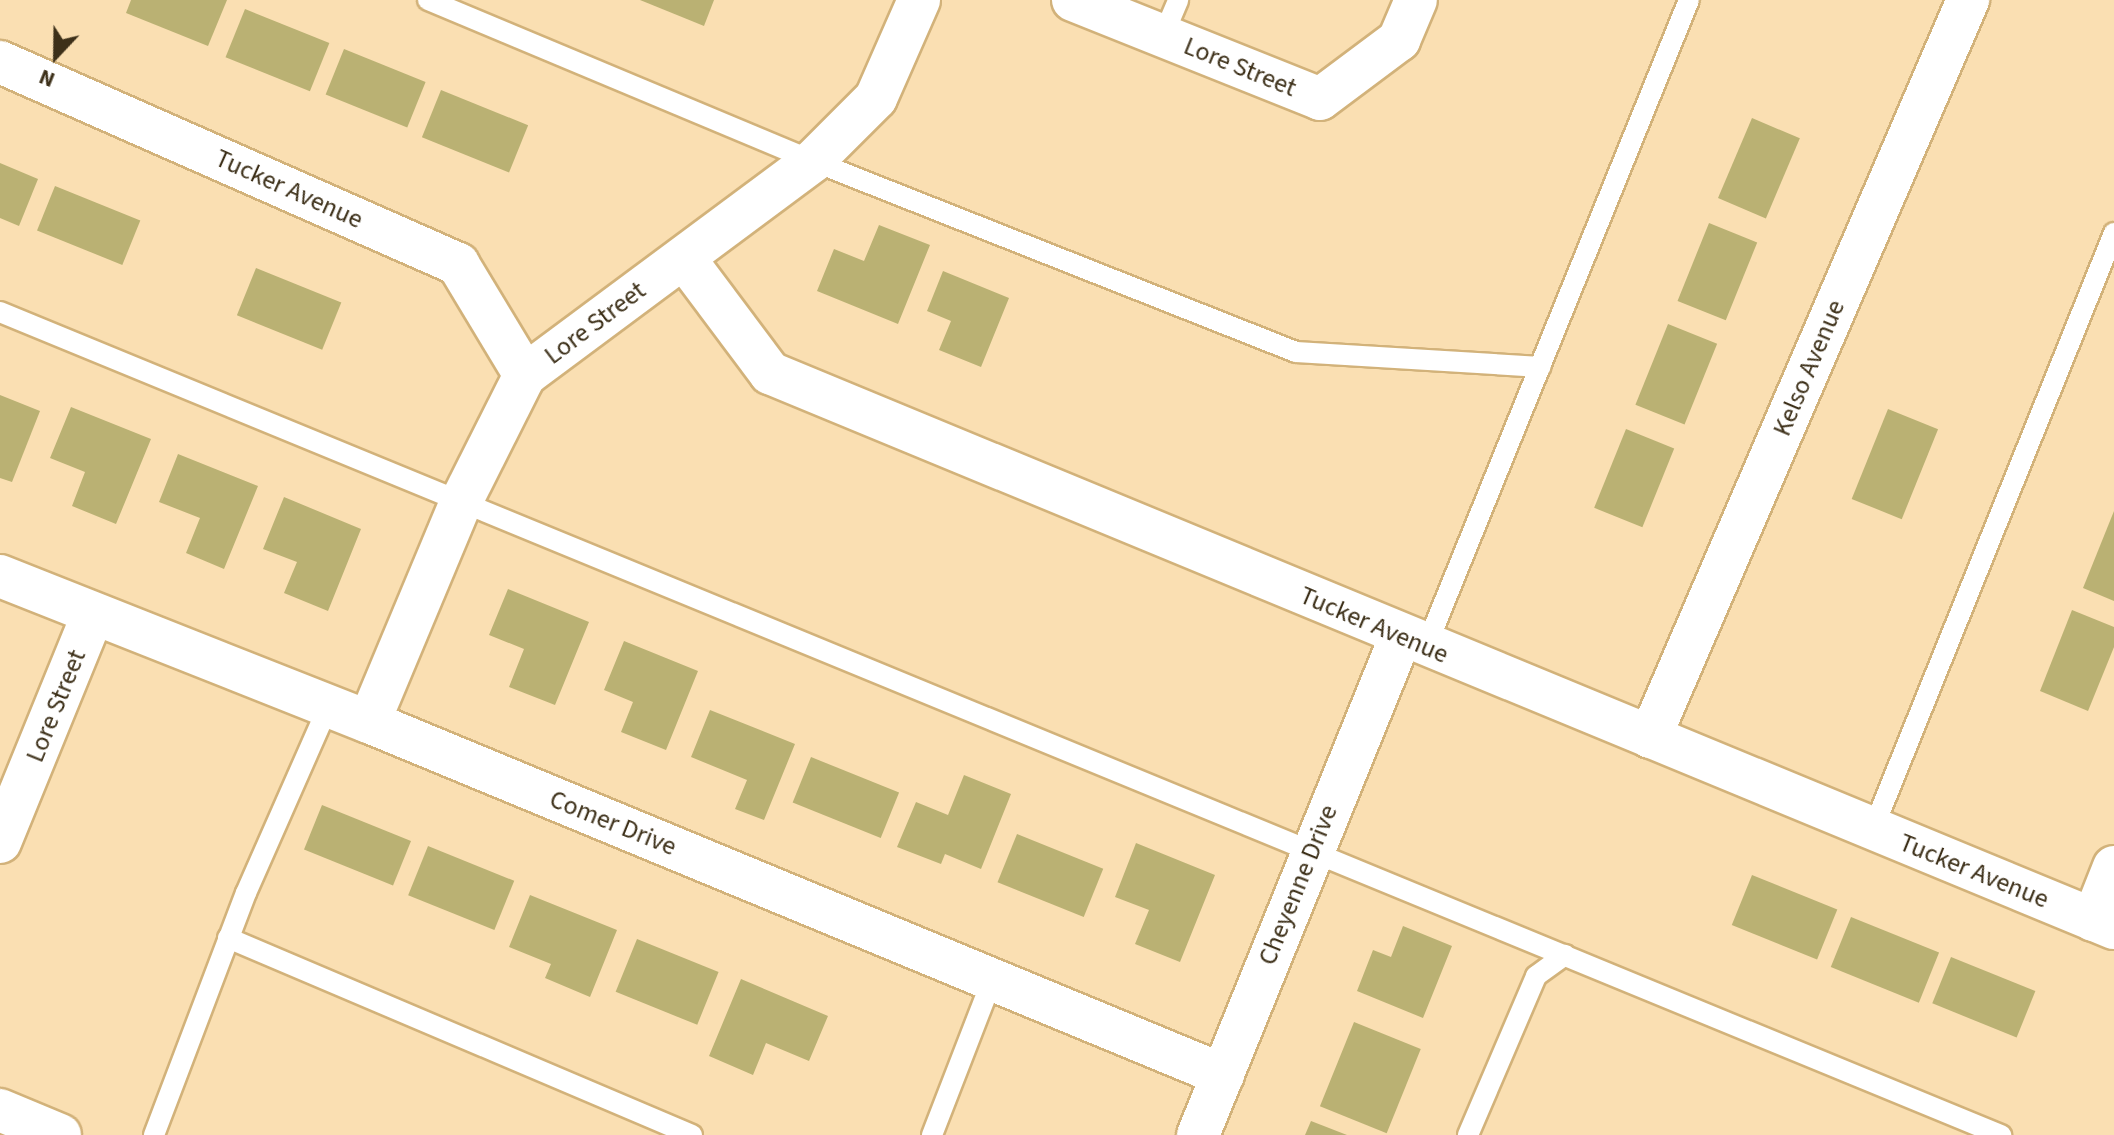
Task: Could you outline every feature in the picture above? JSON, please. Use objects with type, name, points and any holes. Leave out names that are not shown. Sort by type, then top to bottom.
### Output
[{"type":"street","name":"Lore Street","points":[[369,722],[462,500],[525,375],[813,161],[876,98],[919,0]]},
{"type":"street","name":"Lore Street","points":[[1073,0],[1170,18],[1320,99],[1399,40],[1416,0]]},
{"type":"street","name":"Kelso Avenue","points":[[1650,737],[1968,0]]},
{"type":"street","name":"Tucker Avenue","points":[[0,62],[458,264],[525,375]]},
{"type":"street","name":"Tucker Avenue","points":[[684,258],[770,373],[1413,642],[2104,924]]},
{"type":"street","name":"Comer Drive","points":[[0,576],[369,722],[1223,1075]]},
{"type":"street","name":"Lore Street","points":[[0,842],[93,614]]},
{"type":"street","name":"Cheyenne Drive","points":[[1198,1135],[1311,849],[1413,642]]},
{"type":"street","points":[[2104,924],[2114,867]]},
{"type":"street","points":[[0,1110],[60,1135]]},
{"type":"lane","points":[[428,0],[813,161],[1296,352],[1541,367]]},
{"type":"lane","points":[[1413,642],[1541,367],[1689,0]]},
{"type":"lane","points":[[1873,829],[2114,233]]},
{"type":"lane","points":[[0,312],[2001,1135]]},
{"type":"lane","points":[[154,1135],[228,938],[328,707]]},
{"type":"lane","points":[[228,938],[692,1135]]},
{"type":"lane","points":[[1468,1135],[1536,976],[1565,955]]},
{"type":"lane","points":[[932,1135],[992,980]]},
{"type":"building","points":[[131,0],[227,0],[208,46],[126,13]]},
{"type":"building","points":[[640,0],[714,0],[704,26]]},
{"type":"building","points":[[245,9],[329,43],[310,91],[226,57]]},
{"type":"building","points":[[344,49],[426,82],[407,127],[326,94]]},
{"type":"building","points":[[441,90],[528,125],[509,172],[422,137]]},
{"type":"building","points":[[1752,118],[1800,138],[1766,218],[1718,198]]},
{"type":"building","points":[[0,163],[38,179],[19,226],[0,218]]},
{"type":"building","points":[[55,186],[140,220],[122,265],[37,231]]},
{"type":"building","points":[[1709,223],[1757,242],[1726,320],[1678,301]]},
{"type":"building","points":[[879,225],[930,245],[898,324],[817,291],[834,249],[864,261]]},
{"type":"building","points":[[256,268],[341,302],[322,350],[237,315]]},
{"type":"building","points":[[943,271],[1009,298],[981,367],[939,350],[951,321],[927,311]]},
{"type":"building","points":[[1668,324],[1717,344],[1685,425],[1635,405]]},
{"type":"building","points":[[0,395],[40,411],[12,482],[0,478]]},
{"type":"building","points":[[71,407],[151,439],[116,524],[72,506],[85,472],[50,458]]},
{"type":"building","points":[[1888,409],[1938,429],[1902,519],[1852,499]]},
{"type":"building","points":[[1626,429],[1674,448],[1642,527],[1594,508]]},
{"type":"building","points":[[178,454],[258,486],[224,569],[186,553],[200,518],[159,502]]},
{"type":"building","points":[[284,497],[361,529],[328,611],[284,593],[297,562],[263,549]]},
{"type":"building","points":[[2114,511],[2114,601],[2083,588]]},
{"type":"building","points":[[508,589],[589,622],[555,705],[509,687],[524,649],[489,635]]},
{"type":"building","points":[[2072,610],[2114,627],[2114,647],[2088,711],[2040,691]]},
{"type":"building","points":[[624,641],[698,671],[666,750],[621,732],[633,702],[604,690]]},
{"type":"building","points":[[710,710],[795,744],[764,820],[735,809],[747,780],[691,757]]},
{"type":"building","points":[[811,757],[899,793],[881,838],[793,802]]},
{"type":"building","points":[[964,775],[1011,794],[981,869],[945,854],[941,864],[897,847],[916,802],[948,815]]},
{"type":"building","points":[[322,805],[411,841],[393,885],[304,850]]},
{"type":"building","points":[[1017,834],[1103,869],[1084,917],[998,882]]},
{"type":"building","points":[[1136,843],[1215,875],[1180,962],[1135,944],[1149,910],[1115,897]]},
{"type":"building","points":[[428,846],[514,881],[494,930],[408,895]]},
{"type":"building","points":[[1752,875],[1837,909],[1817,960],[1732,925]]},
{"type":"building","points":[[530,895],[617,930],[590,997],[545,978],[551,964],[509,947]]},
{"type":"building","points":[[1851,917],[1939,953],[1919,1003],[1831,967]]},
{"type":"building","points":[[1403,926],[1452,946],[1423,1018],[1357,991],[1373,950],[1391,957]]},
{"type":"building","points":[[637,939],[719,972],[697,1025],[616,992]]},
{"type":"building","points":[[1951,957],[2035,991],[2017,1037],[1932,1003]]},
{"type":"building","points":[[741,979],[828,1016],[809,1061],[766,1043],[753,1075],[709,1056]]},
{"type":"building","points":[[1354,1022],[1421,1049],[1387,1133],[1320,1106]]},
{"type":"building","points":[[1311,1121],[1347,1135],[1305,1135]]}]
